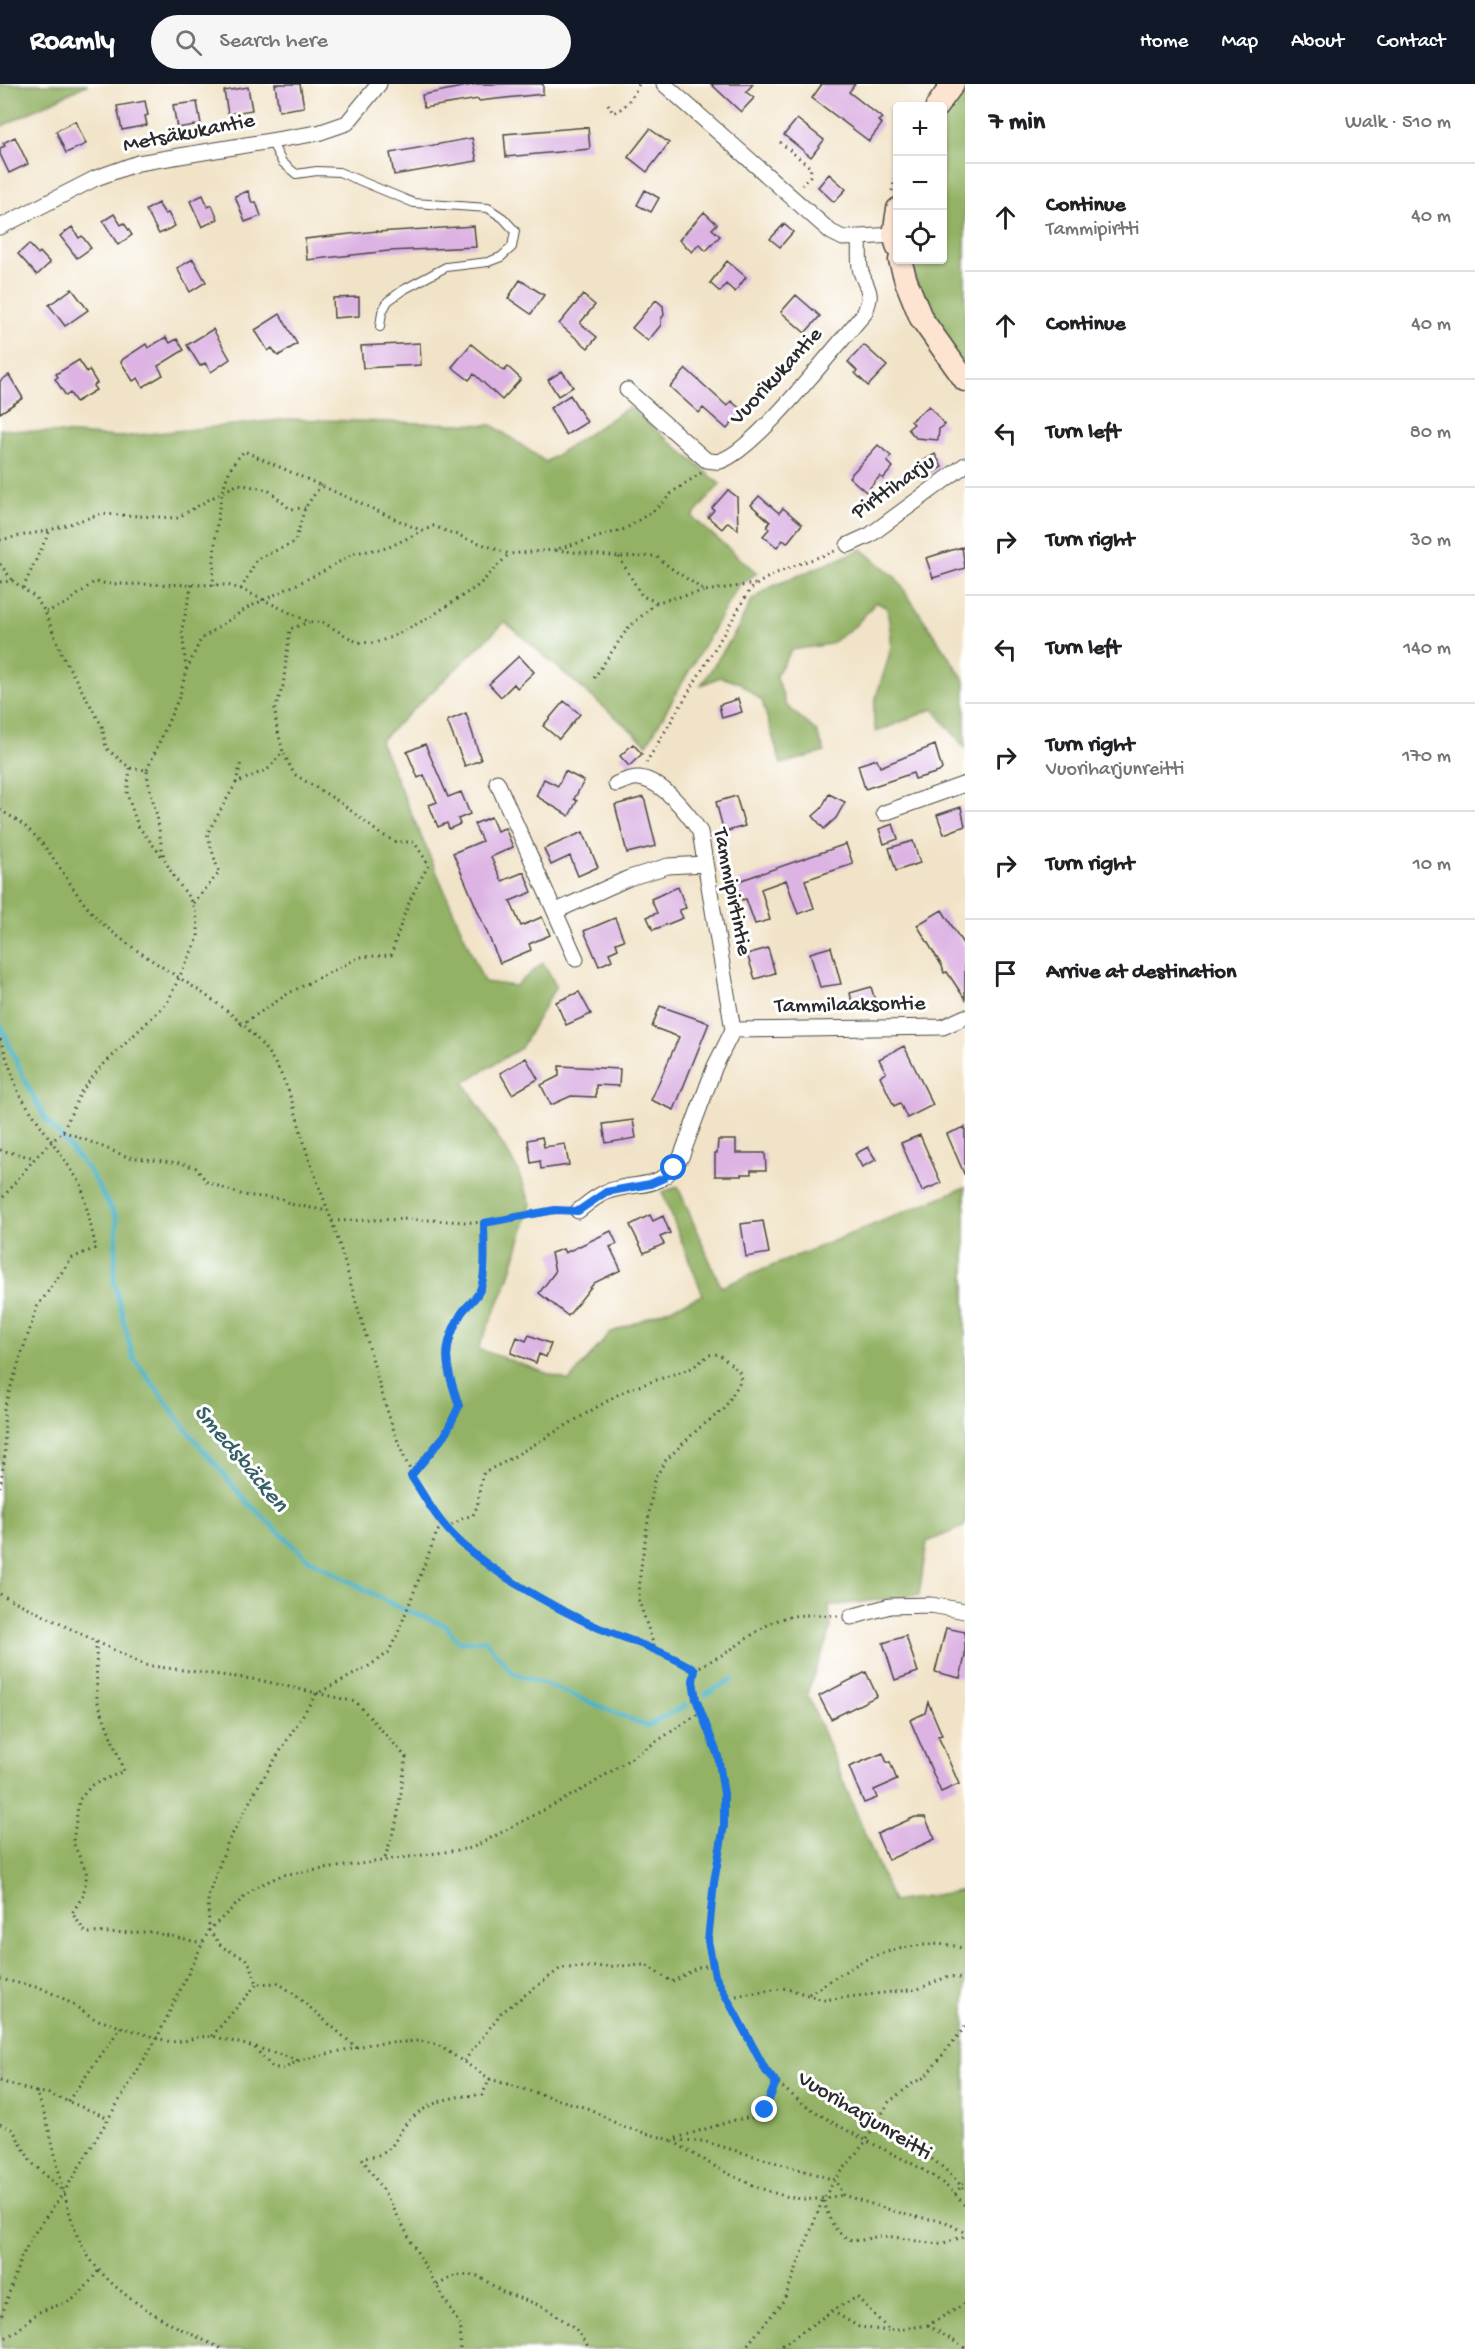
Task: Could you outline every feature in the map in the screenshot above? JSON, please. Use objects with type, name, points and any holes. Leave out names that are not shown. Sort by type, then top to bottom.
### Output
[{"type":"street","name":"Metsäkukantie","points":[[0,227],[96,178],[138,163],[318,133],[347,123],[379,84]]},
{"type":"street","points":[[664,84],[831,232],[843,238],[893,242]]},
{"type":"street","points":[[940,102],[953,84]]},
{"type":"street","name":"Vuorikukantie","points":[[718,462],[738,452],[764,428],[864,314],[870,300],[867,284],[861,271],[859,238]]},
{"type":"street","points":[[901,264],[921,318],[965,380]]},
{"type":"street","points":[[627,390],[706,460],[718,462]]},
{"type":"street","name":"Pirttiharju","points":[[848,545],[870,535],[965,465]]},
{"type":"street","points":[[616,784],[638,777]]},
{"type":"street","name":"Tammipirtintie","points":[[638,777],[653,783],[687,812],[700,832],[733,1030]]},
{"type":"street","points":[[497,782],[576,959]]},
{"type":"street","points":[[884,813],[965,784]]},
{"type":"street","points":[[556,911],[629,878],[668,866],[705,864]]},
{"type":"street","name":"Tammilaaksontie","points":[[733,1030],[943,1027],[965,1017]]},
{"type":"street","points":[[578,1211],[606,1192],[650,1184],[664,1178],[674,1168],[681,1157],[715,1066],[733,1030]]},
{"type":"street","points":[[851,1617],[890,1606],[931,1605],[965,1611]]},
{"type":"lane","points":[[271,141],[282,162],[296,174],[317,171],[339,172],[414,203],[488,208],[503,218],[515,231],[512,247],[501,257],[488,262],[446,267],[388,301],[382,312],[380,327]]},
{"type":"path","points":[[608,104],[613,113],[621,110],[633,96],[639,84]]},
{"type":"path","points":[[780,142],[811,168],[810,176],[802,185]]},
{"type":"path","points":[[213,586],[215,539],[224,491],[232,466],[244,451],[422,531]]},
{"type":"path","points":[[554,550],[625,529],[656,509],[674,490],[718,462]]},
{"type":"path","points":[[0,540],[50,530],[101,514],[177,518],[239,484],[268,490],[290,509],[305,508]]},
{"type":"path","points":[[241,589],[257,559],[295,542],[305,508],[321,485]]},
{"type":"path","points":[[165,861],[149,790],[147,770],[180,695],[186,671],[201,639],[247,608],[354,553],[387,548],[433,526],[509,554],[554,550],[619,557],[656,556],[672,571],[688,578],[704,591]]},
{"type":"path","points":[[23,588],[50,530]]},
{"type":"path","points":[[594,678],[628,628],[657,602],[704,591],[757,583],[848,545]]},
{"type":"path","points":[[241,1024],[289,993],[360,957],[391,955],[414,888],[429,865],[414,842],[396,842],[380,833],[341,803],[294,774],[283,752],[275,709],[283,686],[290,629],[309,622],[322,622],[357,642],[375,643],[430,617],[479,585],[509,554]]},
{"type":"path","points":[[619,557],[642,596],[657,602]]},
{"type":"path","points":[[0,564],[13,581],[36,598],[45,612],[62,655],[102,726],[106,748],[130,768],[147,770]]},
{"type":"path","points":[[0,582],[13,581]]},
{"type":"path","points":[[45,612],[67,603],[94,582],[227,585],[241,589],[309,622]]},
{"type":"path","points":[[638,777],[689,694],[741,602],[757,583]]},
{"type":"path","points":[[186,671],[182,629],[192,584]]},
{"type":"path","points":[[236,783],[268,769],[283,752]]},
{"type":"path","points":[[194,903],[219,873],[207,834],[236,783],[241,762]]},
{"type":"path","points":[[0,1202],[35,1158],[63,1131],[81,1092],[98,1070],[167,1003],[198,938],[194,903],[138,826],[128,794],[130,768]]},
{"type":"path","points":[[0,810],[30,830],[80,899],[99,920],[119,938],[221,1004],[263,1047],[290,1091],[309,1159],[332,1221],[393,1425],[411,1476],[443,1524],[460,1542],[489,1566],[590,1624],[678,1659],[695,1670],[705,1662],[719,1657],[760,1629],[782,1618],[808,1615],[851,1617]]},
{"type":"path","points":[[0,1038],[19,1094],[53,1140],[81,1184],[96,1248],[72,1258],[37,1307],[4,1408],[5,1454],[0,1487]]},
{"type":"path","points":[[63,1131],[128,1157],[181,1163],[196,1168],[207,1182],[243,1195],[282,1198],[290,1204],[328,1211]]},
{"type":"path","points":[[0,1150],[35,1158]]},
{"type":"path","points":[[332,1221],[409,1219],[484,1223],[555,1210],[578,1211]]},
{"type":"path","points":[[411,1476],[445,1435],[459,1406],[446,1363],[451,1332],[463,1311],[480,1292],[484,1223]]},
{"type":"path","points":[[447,1529],[461,1519],[473,1515],[480,1503],[481,1481],[484,1472],[624,1391],[692,1368],[709,1355],[719,1354],[739,1371],[741,1380],[724,1409],[698,1429],[665,1461],[654,1481],[640,1574],[639,1600],[656,1652]]},
{"type":"path","points":[[257,1984],[252,1966],[245,1958],[222,1947],[209,1930],[208,1897],[227,1844],[257,1788],[316,1694],[366,1668],[388,1653],[437,1532],[443,1524]]},
{"type":"path","points":[[0,1594],[144,1665],[259,1680],[357,1702],[406,1757],[397,1820],[384,1861]]},
{"type":"path","points":[[96,1642],[97,1700],[124,1771],[92,1785],[79,1800],[73,1842],[87,1874],[83,1896],[72,1913],[86,1933],[152,1932],[203,1943]]},
{"type":"path","name":"Vuoriharjunreitti","points":[[695,1670],[693,1681],[701,1712],[718,1756],[724,1794],[724,1826],[714,1882],[708,1941],[715,1976],[766,2071],[776,2082],[805,2105],[866,2141],[913,2164],[955,2194],[965,2206]]},
{"type":"path","points":[[0,2321],[20,2260],[33,2235],[64,2192],[157,2038],[209,1930],[254,1888],[282,1875],[472,1848],[589,1786],[701,1712]]},
{"type":"path","points":[[808,1995],[867,1959],[899,1949],[940,1944],[964,1948]]},
{"type":"path","points":[[464,2061],[501,2013],[561,1968],[646,1965],[672,1982],[699,1967],[713,1965]]},
{"type":"path","points":[[736,1996],[786,1988],[823,2000],[918,1989],[949,1976],[965,1978]]},
{"type":"path","points":[[0,1979],[41,1988],[64,1999],[95,2019],[157,2038],[178,2042],[212,2036],[270,2053],[282,2054],[297,2061]]},
{"type":"path","points":[[212,2036],[257,1984],[278,1983],[293,1993],[358,2049]]},
{"type":"path","points":[[744,2349],[784,2300],[823,2199],[835,2180],[866,2141],[889,2102],[913,2083],[925,2077],[965,2026]]},
{"type":"path","points":[[68,2101],[121,2027]]},
{"type":"path","points":[[254,2047],[272,2067],[284,2069],[297,2061],[358,2049],[371,2044],[420,2041],[438,2045],[490,2079],[590,2109],[622,2127],[671,2140],[703,2141],[835,2180],[843,2195]]},
{"type":"path","points":[[460,2349],[461,2327],[389,2200],[362,2158],[379,2157],[389,2151],[412,2118],[435,2103],[462,2095],[482,2095],[490,2079]]},
{"type":"path","points":[[0,2081],[47,2093],[109,2118]]},
{"type":"path","points":[[671,2140],[735,2120],[759,2116],[765,2110],[776,2082]]},
{"type":"path","points":[[36,2092],[47,2117],[64,2192],[81,2244],[99,2271],[124,2293],[153,2313],[222,2349]]},
{"type":"path","points":[[0,2124],[13,2130],[31,2162],[64,2192]]},
{"type":"path","points":[[873,2127],[924,2153],[950,2173],[965,2191]]},
{"type":"path","points":[[671,2140],[700,2158],[772,2192],[804,2199],[823,2199],[843,2195],[910,2216],[944,2221],[965,2234]]},
{"type":"path","points":[[955,2194],[965,2181]]},
{"type":"path","points":[[823,2199],[828,2219],[837,2230],[849,2238],[862,2241],[878,2236],[942,2243],[965,2234]]},
{"type":"path","points":[[0,2339],[25,2325],[38,2313],[76,2297],[99,2271]]},
{"type":"path","points":[[436,2285],[457,2275],[478,2276],[503,2292],[544,2307],[574,2328],[590,2349]]},
{"type":"path","points":[[777,2349],[832,2311],[857,2297],[890,2331]]},
{"type":"path","points":[[832,2311],[859,2327],[890,2331],[928,2325],[965,2304]]},
{"type":"path","points":[[928,2325],[965,2348]]},
{"type":"green space","points":[[0,84],[88,84],[0,127]]},
{"type":"green space","points":[[965,84],[965,371],[929,317],[910,264],[947,264],[947,108]]},
{"type":"green space","points":[[629,407],[720,484],[692,517],[757,573],[738,586],[647,744],[505,622],[380,741],[484,982],[515,986],[543,963],[556,986],[521,1048],[464,1082],[516,1167],[531,1204],[508,1281],[478,1349],[569,1381],[610,1333],[703,1295],[662,1192],[678,1187],[721,1287],[965,1187],[965,1526],[927,1542],[919,1595],[829,1606],[831,1629],[807,1693],[893,1902],[965,1890],[965,2349],[0,2349],[0,429],[119,437],[289,419],[492,425],[546,462]]},
{"type":"green space","points":[[862,549],[896,578],[965,681],[965,748],[933,709],[876,732],[874,710],[891,641],[887,608],[876,602],[856,625],[830,644],[792,650],[776,675],[786,705],[816,731],[825,752],[781,764],[762,701],[740,683],[720,677],[701,685],[735,633],[752,600],[771,587]]},
{"type":"building","points":[[275,84],[300,84],[304,107],[279,111]]},
{"type":"building","points":[[477,84],[543,84],[543,94],[479,101],[478,99],[424,108],[422,95]]},
{"type":"building","points":[[711,84],[753,84],[746,92],[754,98],[741,112]]},
{"type":"building","points":[[822,84],[855,84],[849,92],[882,118],[878,121],[882,124],[869,141],[812,98]]},
{"type":"building","points":[[248,87],[252,110],[228,114],[224,91]]},
{"type":"building","points":[[145,101],[148,115],[145,116],[147,125],[122,130],[117,106]]},
{"type":"building","points":[[197,102],[201,124],[177,128],[173,105]]},
{"type":"building","points":[[797,119],[824,140],[811,157],[784,135]]},
{"type":"building","points":[[75,121],[86,144],[66,153],[56,131]]},
{"type":"building","points":[[588,127],[590,149],[506,157],[504,134]]},
{"type":"building","points":[[650,129],[669,143],[647,172],[628,157]]},
{"type":"building","points":[[15,137],[28,164],[9,173],[0,154],[0,148],[5,146],[3,143]]},
{"type":"building","points":[[472,138],[477,161],[394,175],[390,153]]},
{"type":"building","points":[[829,174],[846,189],[834,202],[818,187]]},
{"type":"building","points":[[645,190],[659,198],[651,212],[637,205]]},
{"type":"building","points":[[248,191],[252,203],[256,202],[261,216],[245,222],[235,196]]},
{"type":"building","points":[[203,195],[208,207],[212,205],[218,219],[202,227],[190,201]]},
{"type":"building","points":[[158,203],[165,214],[168,213],[175,226],[159,234],[146,210]]},
{"type":"building","points":[[704,212],[717,224],[712,229],[720,236],[706,251],[699,244],[692,252],[679,240]]},
{"type":"building","points":[[114,214],[121,225],[124,223],[132,235],[118,245],[103,221]]},
{"type":"building","points":[[784,224],[793,232],[780,247],[770,239]]},
{"type":"building","points":[[474,226],[476,247],[389,251],[307,260],[305,239],[377,231]]},
{"type":"building","points":[[72,227],[79,238],[82,236],[91,248],[77,258],[60,236]]},
{"type":"building","points":[[29,244],[50,263],[37,275],[18,254]]},
{"type":"building","points":[[193,259],[206,282],[190,292],[177,268]]},
{"type":"building","points":[[727,261],[746,277],[735,292],[726,284],[720,292],[710,283]]},
{"type":"building","points":[[520,280],[544,295],[531,314],[508,298]]},
{"type":"building","points":[[72,289],[88,310],[65,326],[49,305]]},
{"type":"building","points":[[583,295],[595,305],[580,323],[597,337],[588,348],[559,324]]},
{"type":"building","points":[[796,295],[820,316],[805,333],[781,312]]},
{"type":"building","points":[[359,297],[359,316],[334,318],[333,298]]},
{"type":"building","points":[[656,300],[663,306],[664,315],[661,325],[648,341],[632,328]]},
{"type":"building","points":[[280,314],[297,344],[278,356],[272,348],[268,351],[255,330]]},
{"type":"building","points":[[213,329],[230,359],[211,372],[205,363],[200,366],[187,345]]},
{"type":"building","points":[[166,337],[170,343],[177,339],[184,350],[158,366],[163,375],[143,387],[138,378],[133,381],[121,362],[146,344],[148,348]]},
{"type":"building","points":[[420,343],[421,365],[363,368],[361,346]]},
{"type":"building","points":[[471,344],[504,371],[508,367],[521,379],[502,400],[474,374],[469,380],[452,367]]},
{"type":"building","points":[[864,345],[887,366],[868,386],[848,362]]},
{"type":"building","points":[[79,360],[97,383],[93,386],[96,390],[76,402],[70,393],[66,396],[55,379],[58,377],[56,374]]},
{"type":"building","points":[[686,369],[727,406],[731,401],[743,411],[727,429],[703,408],[699,413],[670,387]]},
{"type":"building","points":[[562,371],[573,387],[558,396],[548,380]]},
{"type":"building","points":[[9,375],[23,398],[0,413],[0,381]]},
{"type":"building","points":[[570,395],[587,422],[566,435],[550,408]]},
{"type":"building","points":[[929,406],[945,425],[939,429],[938,440],[916,438],[908,429],[914,424],[911,421]]},
{"type":"building","points":[[878,445],[891,456],[887,461],[893,467],[883,479],[880,476],[866,492],[849,477]]},
{"type":"building","points":[[935,454],[942,467],[931,474],[923,461]]},
{"type":"building","points":[[728,490],[737,497],[738,530],[728,522],[722,529],[708,517],[714,510],[712,508]]},
{"type":"building","points":[[759,496],[779,513],[783,508],[802,524],[787,543],[783,540],[777,547],[763,536],[769,529],[767,527],[770,522],[751,505]]},
{"type":"building","points":[[962,547],[965,568],[933,578],[926,558]]},
{"type":"building","points":[[519,656],[534,672],[517,688],[514,684],[501,697],[489,684]]},
{"type":"building","points":[[738,699],[742,712],[722,718],[719,705]]},
{"type":"building","points":[[564,701],[580,714],[559,739],[543,726]]},
{"type":"building","points":[[466,713],[481,760],[465,766],[447,721]]},
{"type":"building","points":[[425,744],[448,797],[461,792],[470,814],[458,819],[460,824],[449,829],[447,823],[438,827],[429,805],[437,802],[424,775],[418,778],[407,752]]},
{"type":"building","points":[[633,744],[642,754],[629,766],[620,756]]},
{"type":"building","points":[[935,745],[942,769],[939,772],[915,779],[913,773],[865,789],[858,765],[877,759],[880,767]]},
{"type":"building","points":[[565,771],[584,781],[574,799],[577,801],[569,816],[536,796],[544,779],[558,786]]},
{"type":"building","points":[[829,794],[845,802],[836,818],[824,829],[813,816],[821,809]]},
{"type":"building","points":[[736,796],[745,826],[724,832],[716,802]]},
{"type":"building","points":[[644,797],[656,846],[627,853],[615,805]]},
{"type":"building","points":[[961,807],[965,826],[944,834],[937,815]]},
{"type":"building","points":[[491,817],[497,831],[505,828],[513,847],[491,857],[502,881],[524,872],[532,892],[510,901],[521,926],[542,917],[550,935],[529,944],[531,950],[500,963],[453,853],[482,841],[474,824]]},
{"type":"building","points":[[893,824],[898,839],[884,844],[879,829]]},
{"type":"building","points":[[583,832],[598,867],[578,876],[570,856],[551,865],[544,849]]},
{"type":"building","points":[[913,841],[920,863],[896,871],[889,848]]},
{"type":"building","points":[[846,844],[853,864],[805,880],[814,908],[798,914],[786,880],[761,889],[770,920],[755,924],[746,899],[742,900],[736,882]]},
{"type":"building","points":[[678,887],[686,908],[679,910],[683,918],[653,930],[647,917],[657,913],[651,899]]},
{"type":"building","points":[[942,910],[965,947],[965,999],[947,972],[944,973],[917,925]]},
{"type":"building","points":[[615,918],[624,940],[616,943],[618,949],[609,953],[612,960],[599,966],[584,931]]},
{"type":"building","points":[[831,947],[841,984],[820,987],[810,953]]},
{"type":"building","points":[[768,948],[775,973],[755,979],[747,954]]},
{"type":"building","points":[[871,987],[875,1000],[853,1007],[850,993]]},
{"type":"building","points":[[579,992],[591,1014],[566,1025],[556,1002]]},
{"type":"building","points":[[660,1006],[709,1023],[674,1110],[651,1100],[679,1037],[652,1027]]},
{"type":"building","points":[[904,1046],[933,1105],[907,1118],[900,1103],[894,1106],[880,1076],[886,1073],[879,1059]]},
{"type":"building","points":[[526,1058],[538,1079],[512,1094],[500,1073]]},
{"type":"building","points":[[559,1066],[620,1069],[619,1086],[596,1085],[596,1097],[571,1096],[551,1105],[541,1085],[559,1076]]},
{"type":"building","points":[[633,1120],[636,1138],[606,1143],[603,1124]]},
{"type":"building","points":[[965,1127],[965,1176],[947,1134]]},
{"type":"building","points":[[920,1135],[941,1183],[922,1191],[901,1143]]},
{"type":"building","points":[[542,1137],[544,1147],[565,1144],[569,1165],[541,1169],[540,1161],[531,1163],[528,1140]]},
{"type":"building","points":[[718,1140],[736,1140],[736,1153],[765,1153],[766,1170],[751,1170],[751,1174],[741,1174],[742,1176],[715,1176],[715,1153],[717,1153]]},
{"type":"building","points":[[868,1147],[876,1160],[862,1167],[855,1154]]},
{"type":"building","points":[[650,1215],[653,1221],[663,1216],[670,1233],[660,1237],[664,1244],[644,1253],[630,1225]]},
{"type":"building","points":[[763,1221],[769,1253],[746,1257],[741,1224]]},
{"type":"building","points":[[611,1231],[617,1244],[610,1247],[621,1270],[594,1283],[568,1316],[539,1293],[555,1272],[551,1253],[563,1249],[565,1253]]},
{"type":"building","points":[[529,1335],[551,1344],[546,1357],[539,1354],[536,1363],[511,1353],[517,1337],[526,1341]]},
{"type":"building","points":[[946,1628],[965,1632],[965,1656],[960,1678],[935,1672]]},
{"type":"building","points":[[906,1636],[918,1672],[895,1680],[883,1643]]},
{"type":"building","points":[[866,1672],[877,1696],[831,1719],[819,1696]]},
{"type":"building","points":[[928,1702],[942,1735],[938,1736],[959,1784],[941,1792],[910,1720],[925,1713]]},
{"type":"building","points":[[883,1753],[887,1763],[890,1762],[897,1780],[874,1790],[877,1798],[864,1803],[849,1767]]},
{"type":"building","points":[[915,1817],[925,1817],[935,1839],[888,1860],[877,1834]]},
{"type":"waterway","name":"Smedsbäcken","points":[[0,1023],[24,1079],[45,1118],[90,1172],[117,1219],[114,1282],[133,1357],[186,1429],[246,1501],[307,1558],[395,1606],[445,1625],[459,1642],[485,1640],[513,1673],[647,1726],[686,1705]]},
{"type":"waterway","name":"Smedsbäcken","points":[[706,1694],[733,1679]]},
{"type":"route","points":[[674,1168],[664,1178],[650,1184],[606,1192],[578,1211],[555,1210],[484,1223],[480,1292],[463,1311],[451,1332],[446,1363],[459,1406],[445,1435],[411,1476],[443,1524],[460,1542],[489,1566],[590,1624],[678,1659],[695,1670],[693,1681],[696,1699],[718,1756],[724,1794],[724,1826],[714,1882],[708,1941],[715,1976],[766,2071],[776,2082],[765,2110]]}]
